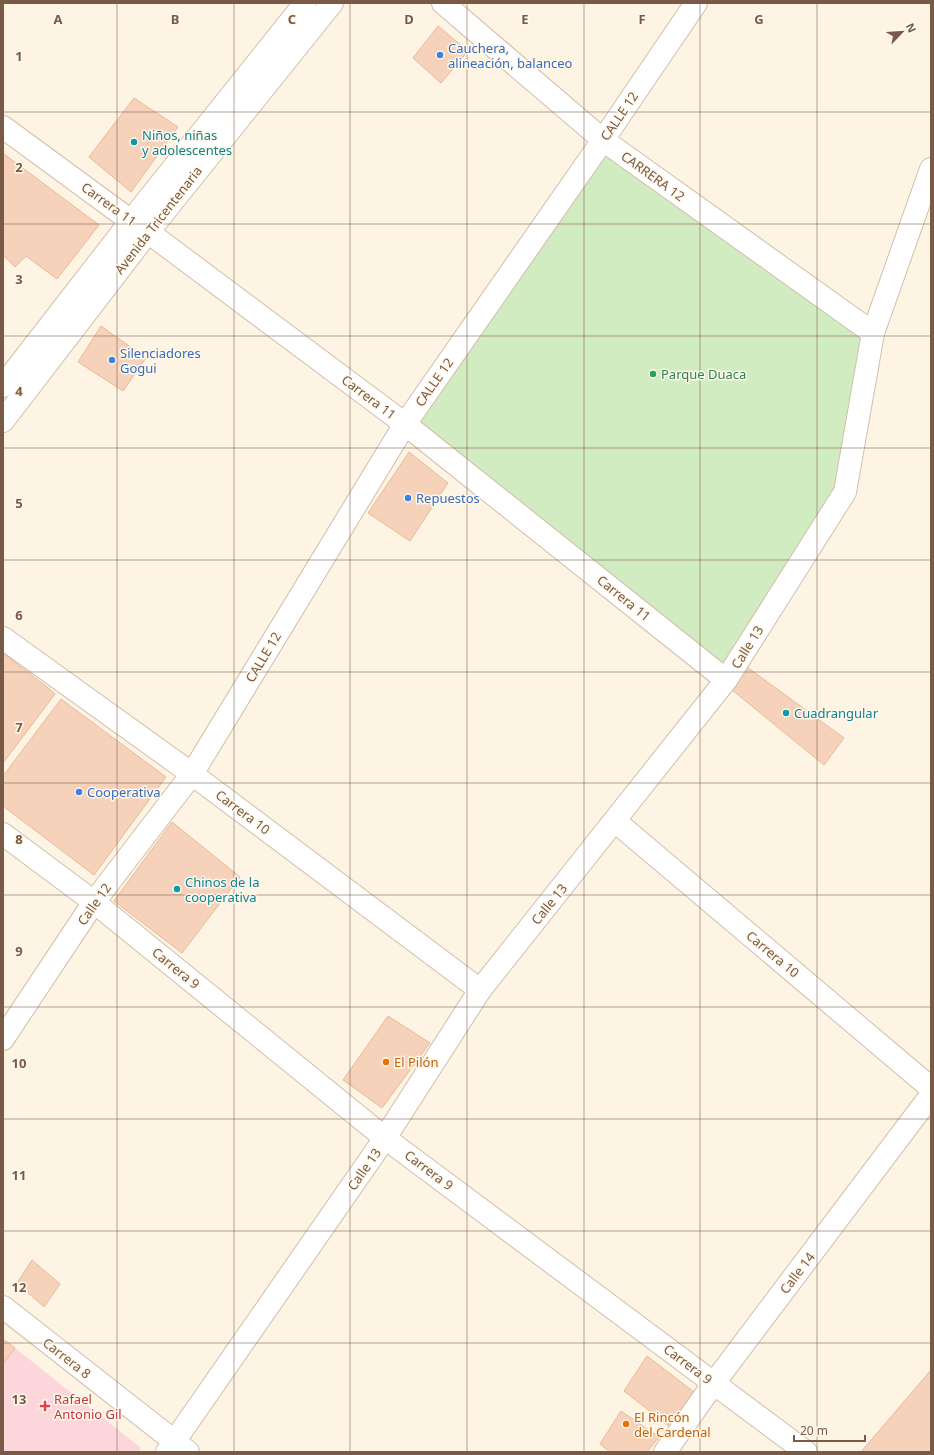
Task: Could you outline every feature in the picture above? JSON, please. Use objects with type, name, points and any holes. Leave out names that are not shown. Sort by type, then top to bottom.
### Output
[{"type":"street","name":"Avenida Tricentenaria","points":[[3,421],[139,226],[305,3]]},
{"type":"street","name":"Avenida Tricentenaria","points":[[3,386],[332,3]]},
{"type":"street","name":"CARRERA 12","points":[[443,3],[603,140],[873,333]]},
{"type":"street","name":"CALLE 12","points":[[192,774],[405,424],[603,140],[696,3]]},
{"type":"street","name":"Carrera 11","points":[[3,127],[405,424],[726,680]]},
{"type":"street","name":"Calle 13","points":[[176,1449],[385,1138],[480,990],[616,821],[726,680],[845,492],[873,333],[931,169]]},
{"type":"street","name":"Carrera 10","points":[[3,638],[192,774],[480,990]]},
{"type":"street","name":"Calle 12","points":[[3,1039],[94,902],[192,774]]},
{"type":"street","name":"Carrera 10","points":[[616,821],[931,1088]]},
{"type":"street","name":"Carrera 9","points":[[3,834],[94,902],[385,1138],[806,1452]]},
{"type":"street","name":"Calle 14","points":[[665,1452],[714,1383],[931,1095]]},
{"type":"street","name":"Carrera 8","points":[[3,1307],[176,1449]]},
{"type":"shaded area","name":"Rafael Antonio Gil","points":[[15,1348],[141,1448],[139,1452],[3,1452],[3,1364]]},
{"type":"green space","name":"Parque Duaca","points":[[603,140],[873,333],[847,483],[717,673],[412,414]]},
{"type":"building","name":"Cauchera, alineación, balanceo","points":[[438,26],[468,51],[441,83],[413,58]]},
{"type":"building","name":"Niños, niñas y adolescentes","points":[[134,98],[178,127],[131,192],[89,157]]},
{"type":"building","points":[[4,154],[99,225],[57,279],[26,256],[15,267],[3,255]]},
{"type":"building","name":"Silenciadores Gogui","points":[[101,326],[146,358],[123,391],[78,362]]},
{"type":"building","name":"Repuestos","points":[[409,452],[448,483],[410,541],[368,513]]},
{"type":"building","points":[[3,653],[55,694],[3,763]]},
{"type":"building","name":"Cuadrangular","points":[[747,667],[844,738],[824,765],[731,689]]},
{"type":"building","name":"Cooperativa","points":[[61,699],[166,777],[94,875],[3,806],[3,776]]},
{"type":"building","name":"Chinos de la cooperativa","points":[[172,822],[240,877],[182,953],[114,901]]},
{"type":"building","name":"El Pilón","points":[[388,1016],[430,1043],[382,1108],[343,1080]]},
{"type":"building","points":[[32,1260],[60,1284],[44,1307],[17,1283]]},
{"type":"building","points":[[3,1339],[15,1348],[3,1364]]},
{"type":"building","points":[[647,1356],[694,1392],[669,1426],[624,1391]]},
{"type":"building","points":[[931,1370],[931,1452],[861,1452]]},
{"type":"building","name":"El Rincón del Cardenal","points":[[621,1411],[659,1437],[647,1452],[610,1452],[600,1444]]},
{"type":"place","name":"Cauchera, alineación, balanceo","points":[[440,55]]},
{"type":"place","name":"Niños, niñas y adolescentes","points":[[134,142]]},
{"type":"place","name":"Silenciadores Gogui","points":[[112,360]]},
{"type":"place","name":"Parque Duaca","points":[[653,374]]},
{"type":"place","name":"Repuestos","points":[[408,498]]},
{"type":"place","name":"Cuadrangular","points":[[786,713]]},
{"type":"place","name":"Cooperativa","points":[[79,792]]},
{"type":"place","name":"Chinos de la cooperativa","points":[[177,889]]},
{"type":"place","name":"El Pilón","points":[[386,1062]]},
{"type":"place","name":"Rafael Antonio Gil","points":[[45,1406]]},
{"type":"place","name":"El Rincón del Cardenal","points":[[626,1424]]}]
